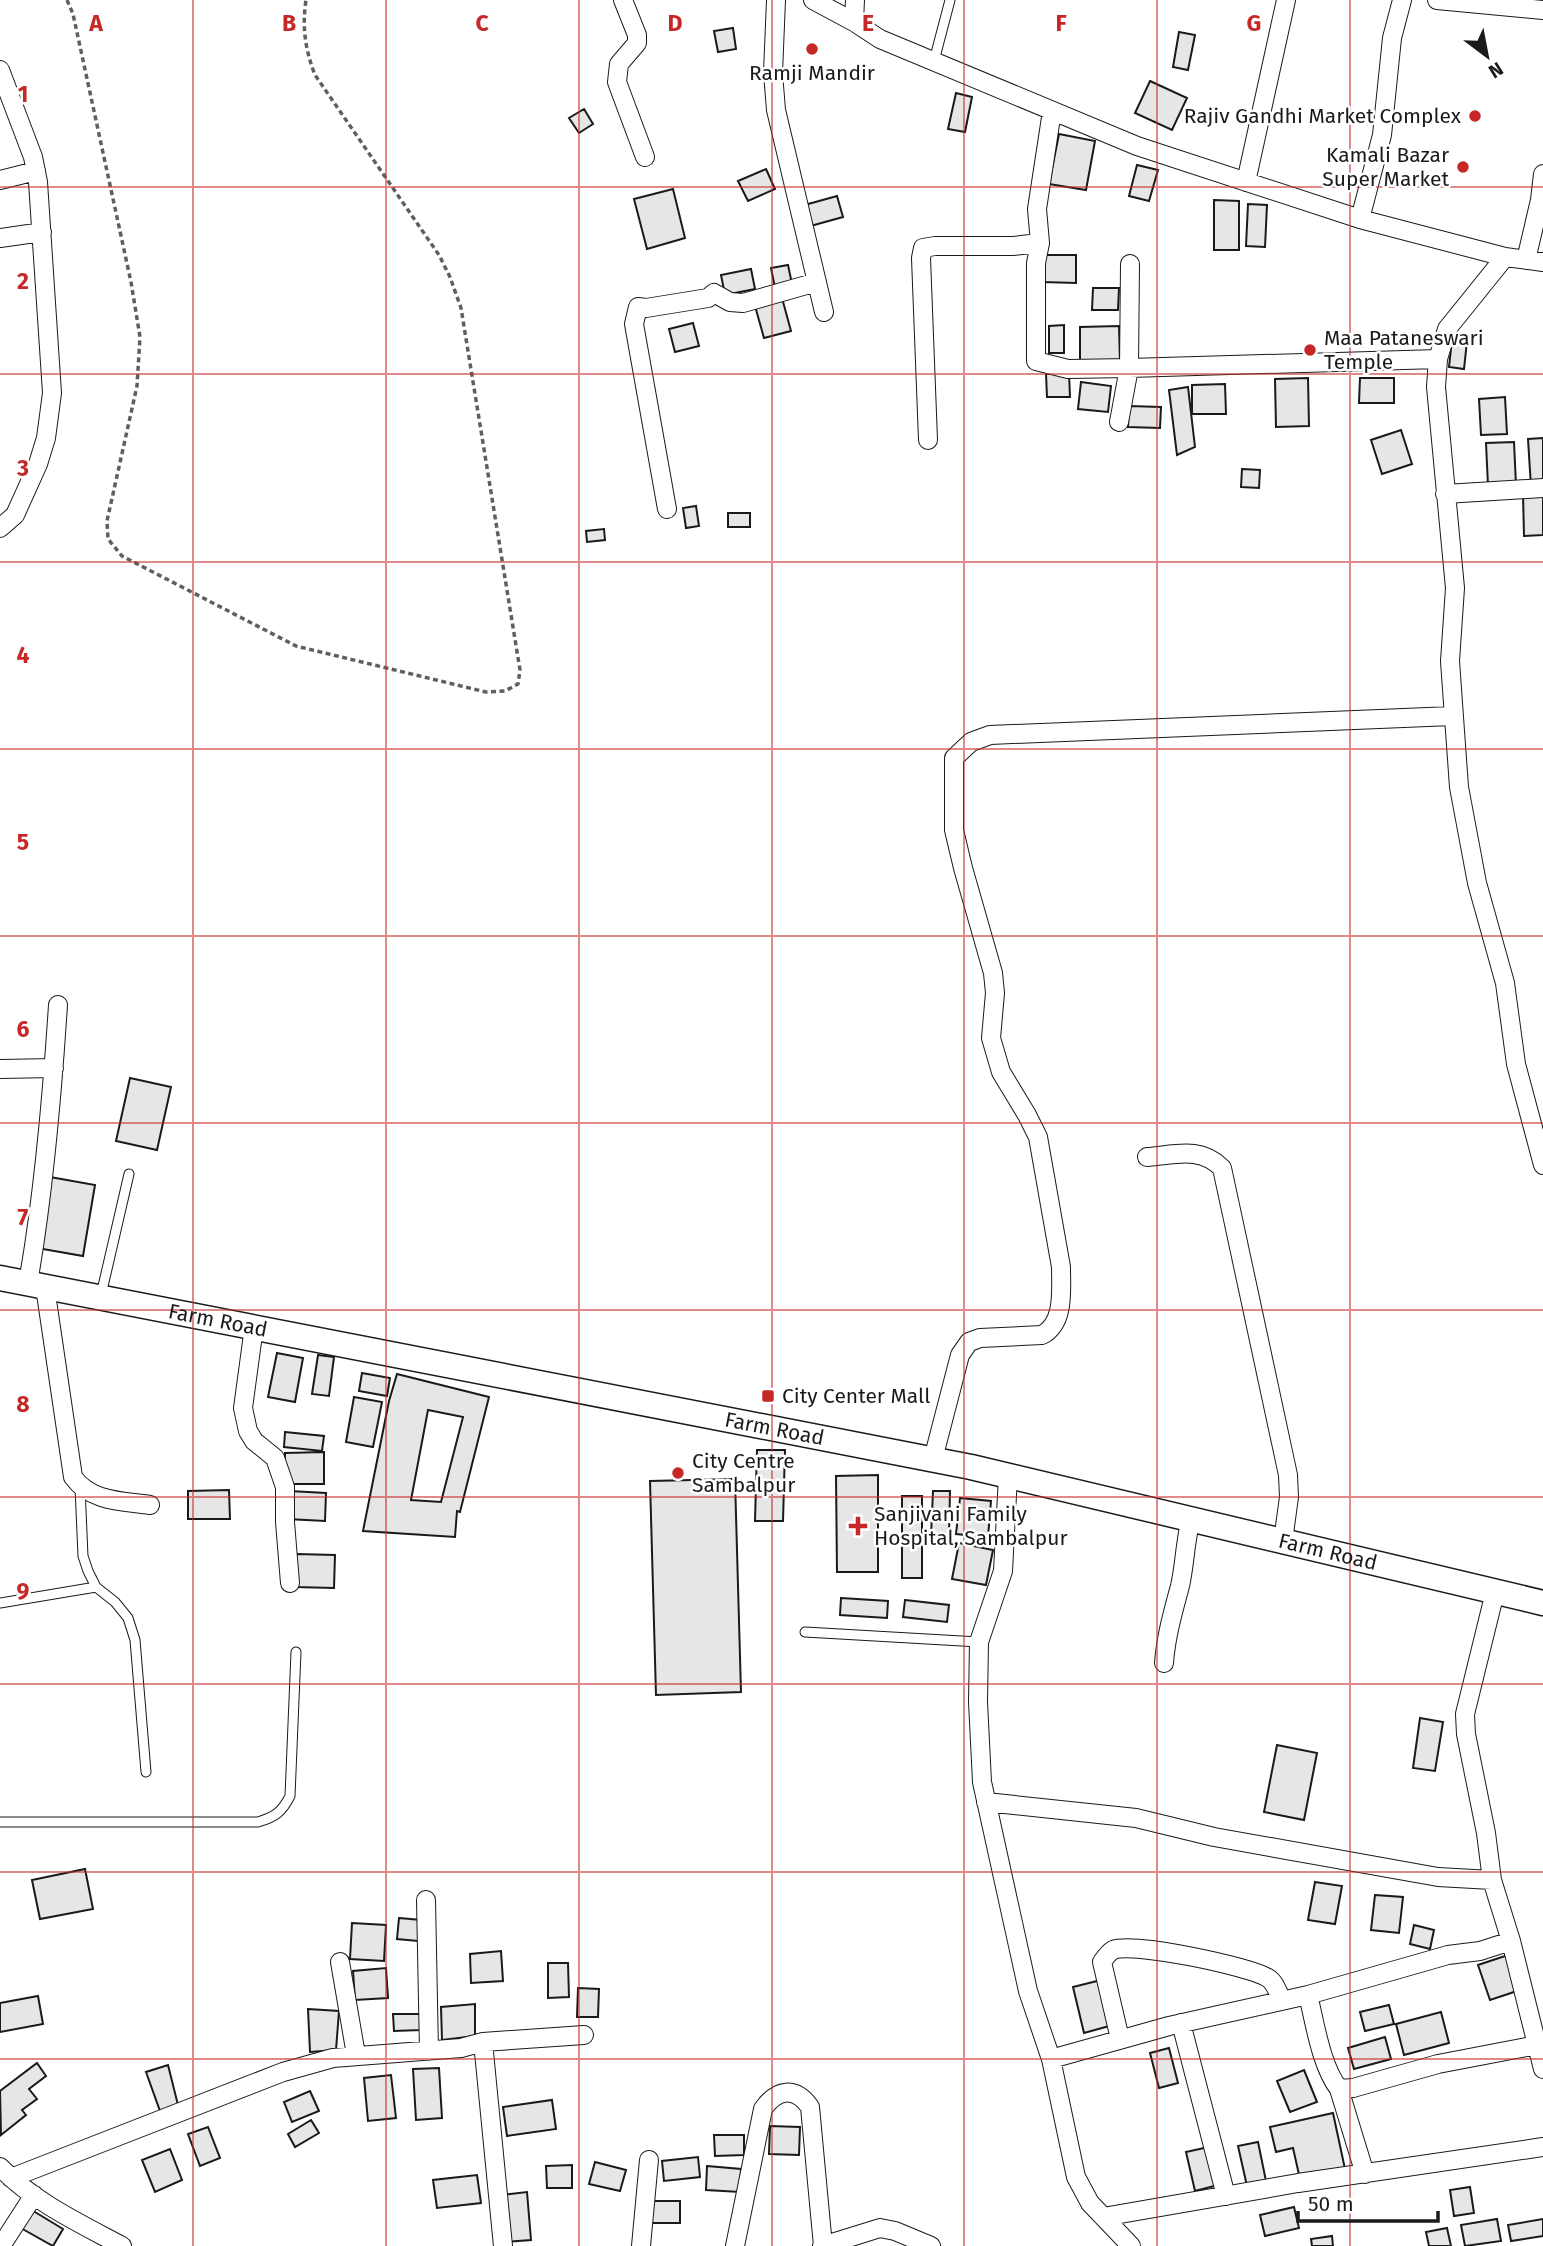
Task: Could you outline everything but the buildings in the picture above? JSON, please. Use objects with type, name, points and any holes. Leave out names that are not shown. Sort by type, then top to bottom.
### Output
[{"type":"main road","name":"Farm Road","points":[[0,1278],[933,1459],[1543,1603]]},
{"type":"street","points":[[623,0],[638,35],[637,43],[619,64],[617,82],[645,157]]},
{"type":"street","points":[[776,0],[773,73],[776,110],[824,312]]},
{"type":"street","points":[[813,0],[880,39],[1136,146],[1360,219],[1505,257],[1535,261],[1543,174]]},
{"type":"street","points":[[854,22],[855,0]]},
{"type":"street","points":[[1246,182],[1286,0]]},
{"type":"street","points":[[1360,219],[1381,135],[1392,38],[1402,0]]},
{"type":"street","points":[[1437,0],[1543,10]]},
{"type":"street","points":[[0,70],[36,171],[52,393],[46,438],[15,515],[0,528]]},
{"type":"street","points":[[1052,111],[1037,209],[1040,243],[1036,263],[1036,361],[1068,369],[1438,359]]},
{"type":"street","points":[[0,180],[36,171]]},
{"type":"street","points":[[0,238],[42,232]]},
{"type":"street","points":[[928,440],[921,258],[923,248],[1040,243]]},
{"type":"street","points":[[1505,257],[1447,329],[1438,359],[1436,387],[1455,588],[1450,661],[1459,787],[1477,883],[1505,983],[1517,1064],[1543,1165]]},
{"type":"street","points":[[1119,422],[1129,368],[1130,264]]},
{"type":"street","points":[[667,509],[634,324],[638,307],[708,298],[714,293],[730,302],[743,303],[817,282]]},
{"type":"street","points":[[1446,494],[1543,488]]},
{"type":"street","points":[[933,1459],[960,1355],[969,1342],[980,1338],[1042,1335],[1050,1331],[1057,1321],[1061,1284],[1061,1267],[1038,1137],[1001,1072],[991,1038],[995,993],[993,973],[954,830],[954,758],[971,742],[990,736],[1452,716]]},
{"type":"street","points":[[58,1005],[39,1212],[37,1285],[73,1477],[80,1488],[92,1496],[150,1506]]},
{"type":"street","points":[[0,1069],[54,1068]]},
{"type":"street","points":[[1147,1157],[1199,1153],[1212,1158],[1222,1168],[1288,1475],[1289,1497],[1283,1541]]},
{"type":"street","points":[[254,1327],[243,1408],[244,1421],[254,1441],[275,1458],[285,1487],[290,1583]]},
{"type":"street","points":[[1008,1476],[1003,1571],[979,1642],[978,1702],[982,1782],[1028,1991],[1051,2059],[1076,2177],[1090,2203],[1131,2246]]},
{"type":"street","points":[[1164,1663],[1166,1639],[1180,1585],[1185,1540],[1191,1519]]},
{"type":"street","points":[[1495,1592],[1465,1714],[1466,1734],[1486,1833],[1492,1880],[1511,1941],[1543,2069]]},
{"type":"street","points":[[986,1802],[1136,1818],[1214,1837],[1438,1877],[1492,1880]]},
{"type":"street","points":[[426,1900],[429,2051]]},
{"type":"street","points":[[1051,2059],[1181,2023],[1308,1995],[1448,1955],[1480,1951],[1511,1941]]},
{"type":"street","points":[[1120,2039],[1102,1962],[1114,1950],[1165,1953],[1245,1968],[1271,1979],[1282,2000]]},
{"type":"street","points":[[340,1962],[356,2055]]},
{"type":"street","points":[[1308,1995],[1327,2066],[1339,2089],[1365,2174]]},
{"type":"street","points":[[1181,2023],[1226,2196]]},
{"type":"street","points":[[6,2173],[283,2073],[333,2058],[461,2048],[484,2042],[584,2035]]},
{"type":"street","points":[[484,2042],[503,2246]]},
{"type":"street","points":[[1339,2089],[1353,2088],[1451,2061],[1537,2045]]},
{"type":"street","points":[[735,2246],[764,2109],[771,2098],[781,2093],[803,2096],[810,2107],[823,2246],[880,2228],[895,2231],[931,2246]]},
{"type":"street","points":[[1103,2217],[1543,2147]]},
{"type":"street","points":[[641,2246],[649,2160]]},
{"type":"street","points":[[6,2173],[50,2207],[122,2246]]},
{"type":"street","points":[[1,2246],[34,2195]]},
{"type":"lane","points":[[934,61],[950,0]]},
{"type":"lane","points":[[100,1297],[129,1174]]},
{"type":"lane","points":[[80,1488],[83,1556],[96,1587],[115,1602],[128,1618],[135,1640],[146,1772]]},
{"type":"lane","points":[[0,1603],[96,1587]]},
{"type":"lane","points":[[805,1632],[979,1642]]},
{"type":"lane","points":[[0,1822],[258,1822],[275,1817],[290,1796],[296,1653]]},
{"type":"path","points":[[67,0],[73,14],[131,282],[140,337],[137,386],[107,521],[108,539],[122,556],[296,646],[486,692],[505,691],[518,684],[520,670],[461,308],[439,255],[315,75],[306,50],[303,20],[306,0]]},
{"type":"place","name":"Ramji Mandir","points":[[812,49]]},
{"type":"place","name":"Rajiv Gandhi Market Complex","points":[[1475,116]]},
{"type":"place","name":"Kamali Bazar Super Market","points":[[1463,167]]},
{"type":"place","name":"Maa Pataneswari Temple","points":[[1310,350]]},
{"type":"place","name":"City Center Mall","points":[[768,1396]]},
{"type":"place","name":"City Centre Sambalpur","points":[[678,1473]]},
{"type":"place","name":"Sanjivani Family Hospital, Sambalpur","points":[[858,1526]]}]
